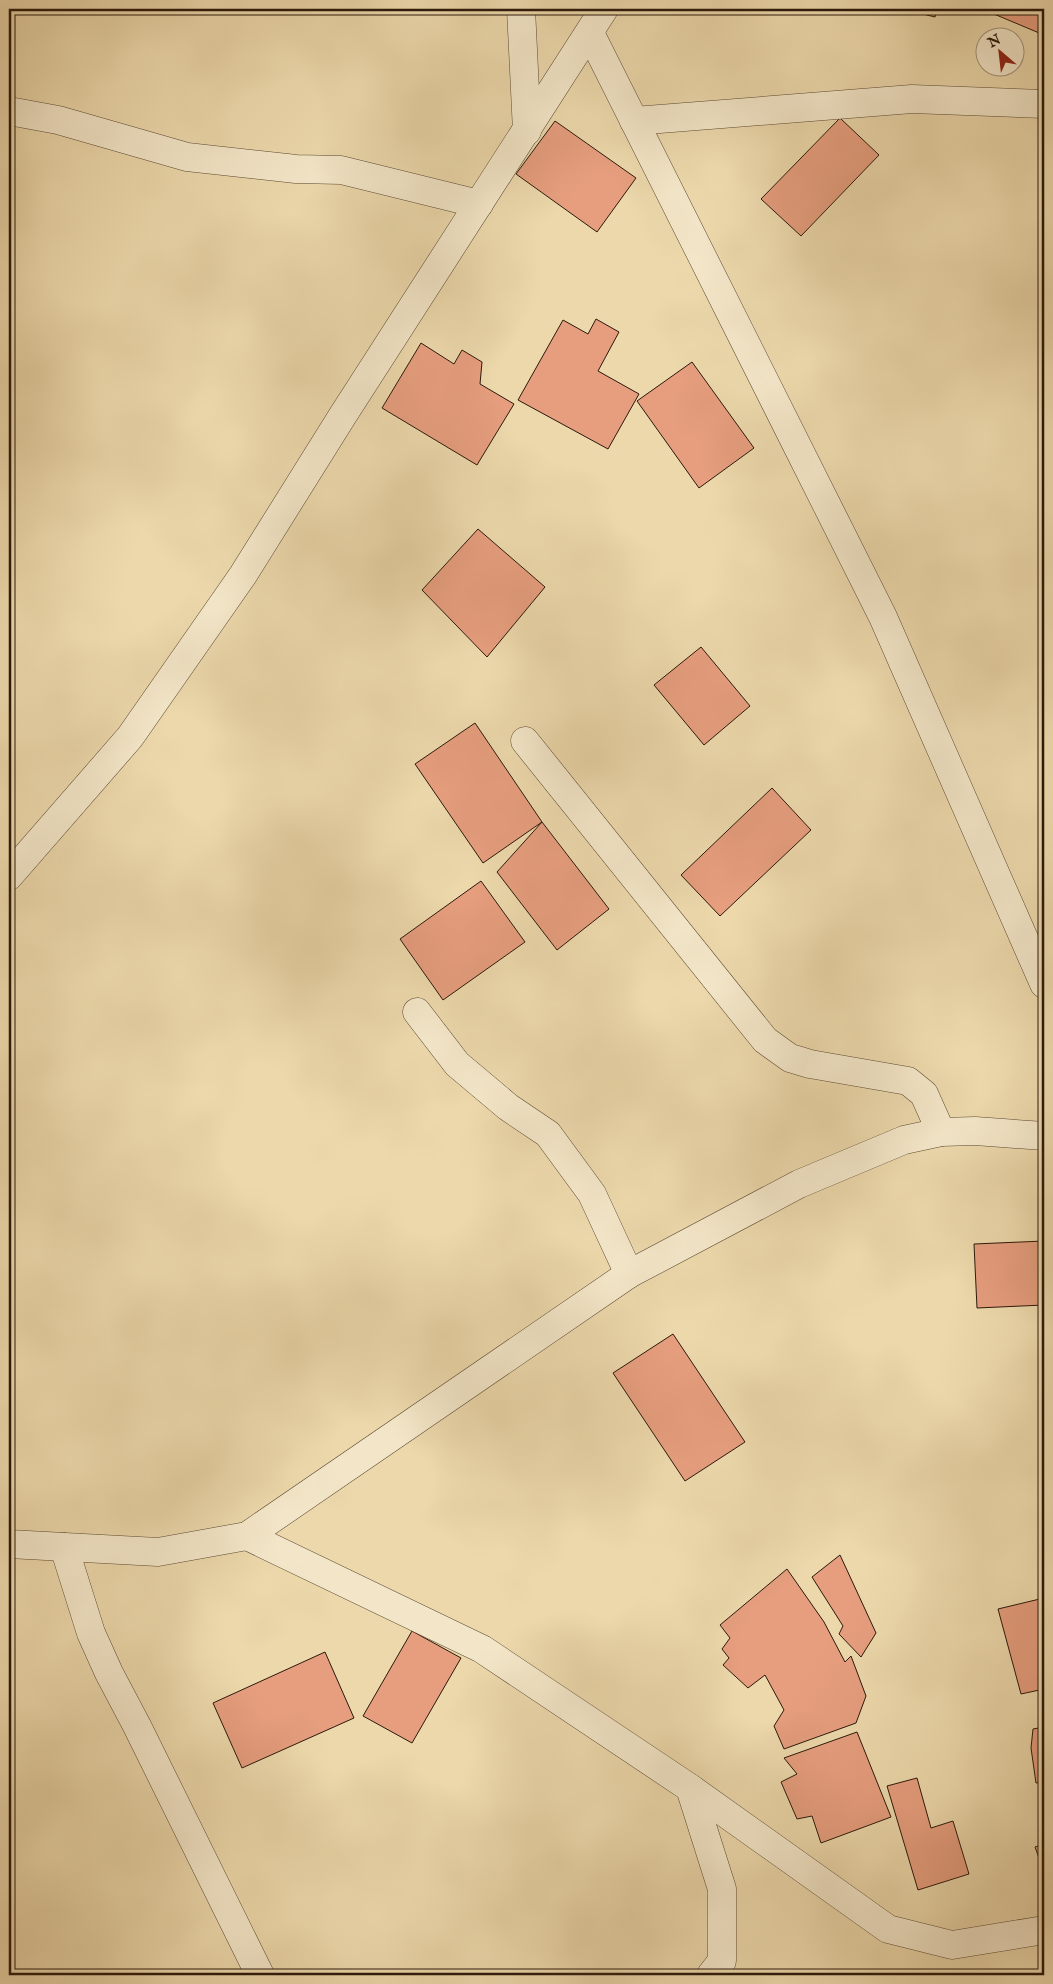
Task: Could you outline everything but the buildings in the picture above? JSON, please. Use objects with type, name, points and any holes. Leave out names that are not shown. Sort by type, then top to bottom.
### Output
[{"type":"street","points":[[521,9],[527,131]]},
{"type":"street","points":[[9,876],[130,737],[243,574],[604,9]]},
{"type":"street","points":[[590,33],[884,617],[1044,984]]},
{"type":"street","points":[[634,120],[912,99],[1044,104]]},
{"type":"street","points":[[9,111],[58,120],[187,156],[296,169],[341,170],[479,204]]},
{"type":"street","points":[[525,741],[765,1040],[790,1058],[810,1064],[908,1081],[924,1094],[941,1132]]},
{"type":"street","points":[[417,1012],[457,1064],[508,1107],[548,1134],[592,1194],[629,1274]]},
{"type":"street","points":[[9,1544],[158,1552],[247,1536],[629,1274],[798,1184],[904,1140],[941,1132],[975,1131],[1044,1136]]},
{"type":"street","points":[[247,1536],[482,1649],[690,1788],[888,1929],[952,1945],[1044,1930]]},
{"type":"street","points":[[64,1547],[91,1633],[109,1673],[260,1975]]},
{"type":"street","points":[[690,1788],[722,1889],[722,1961],[711,1975]]}]
